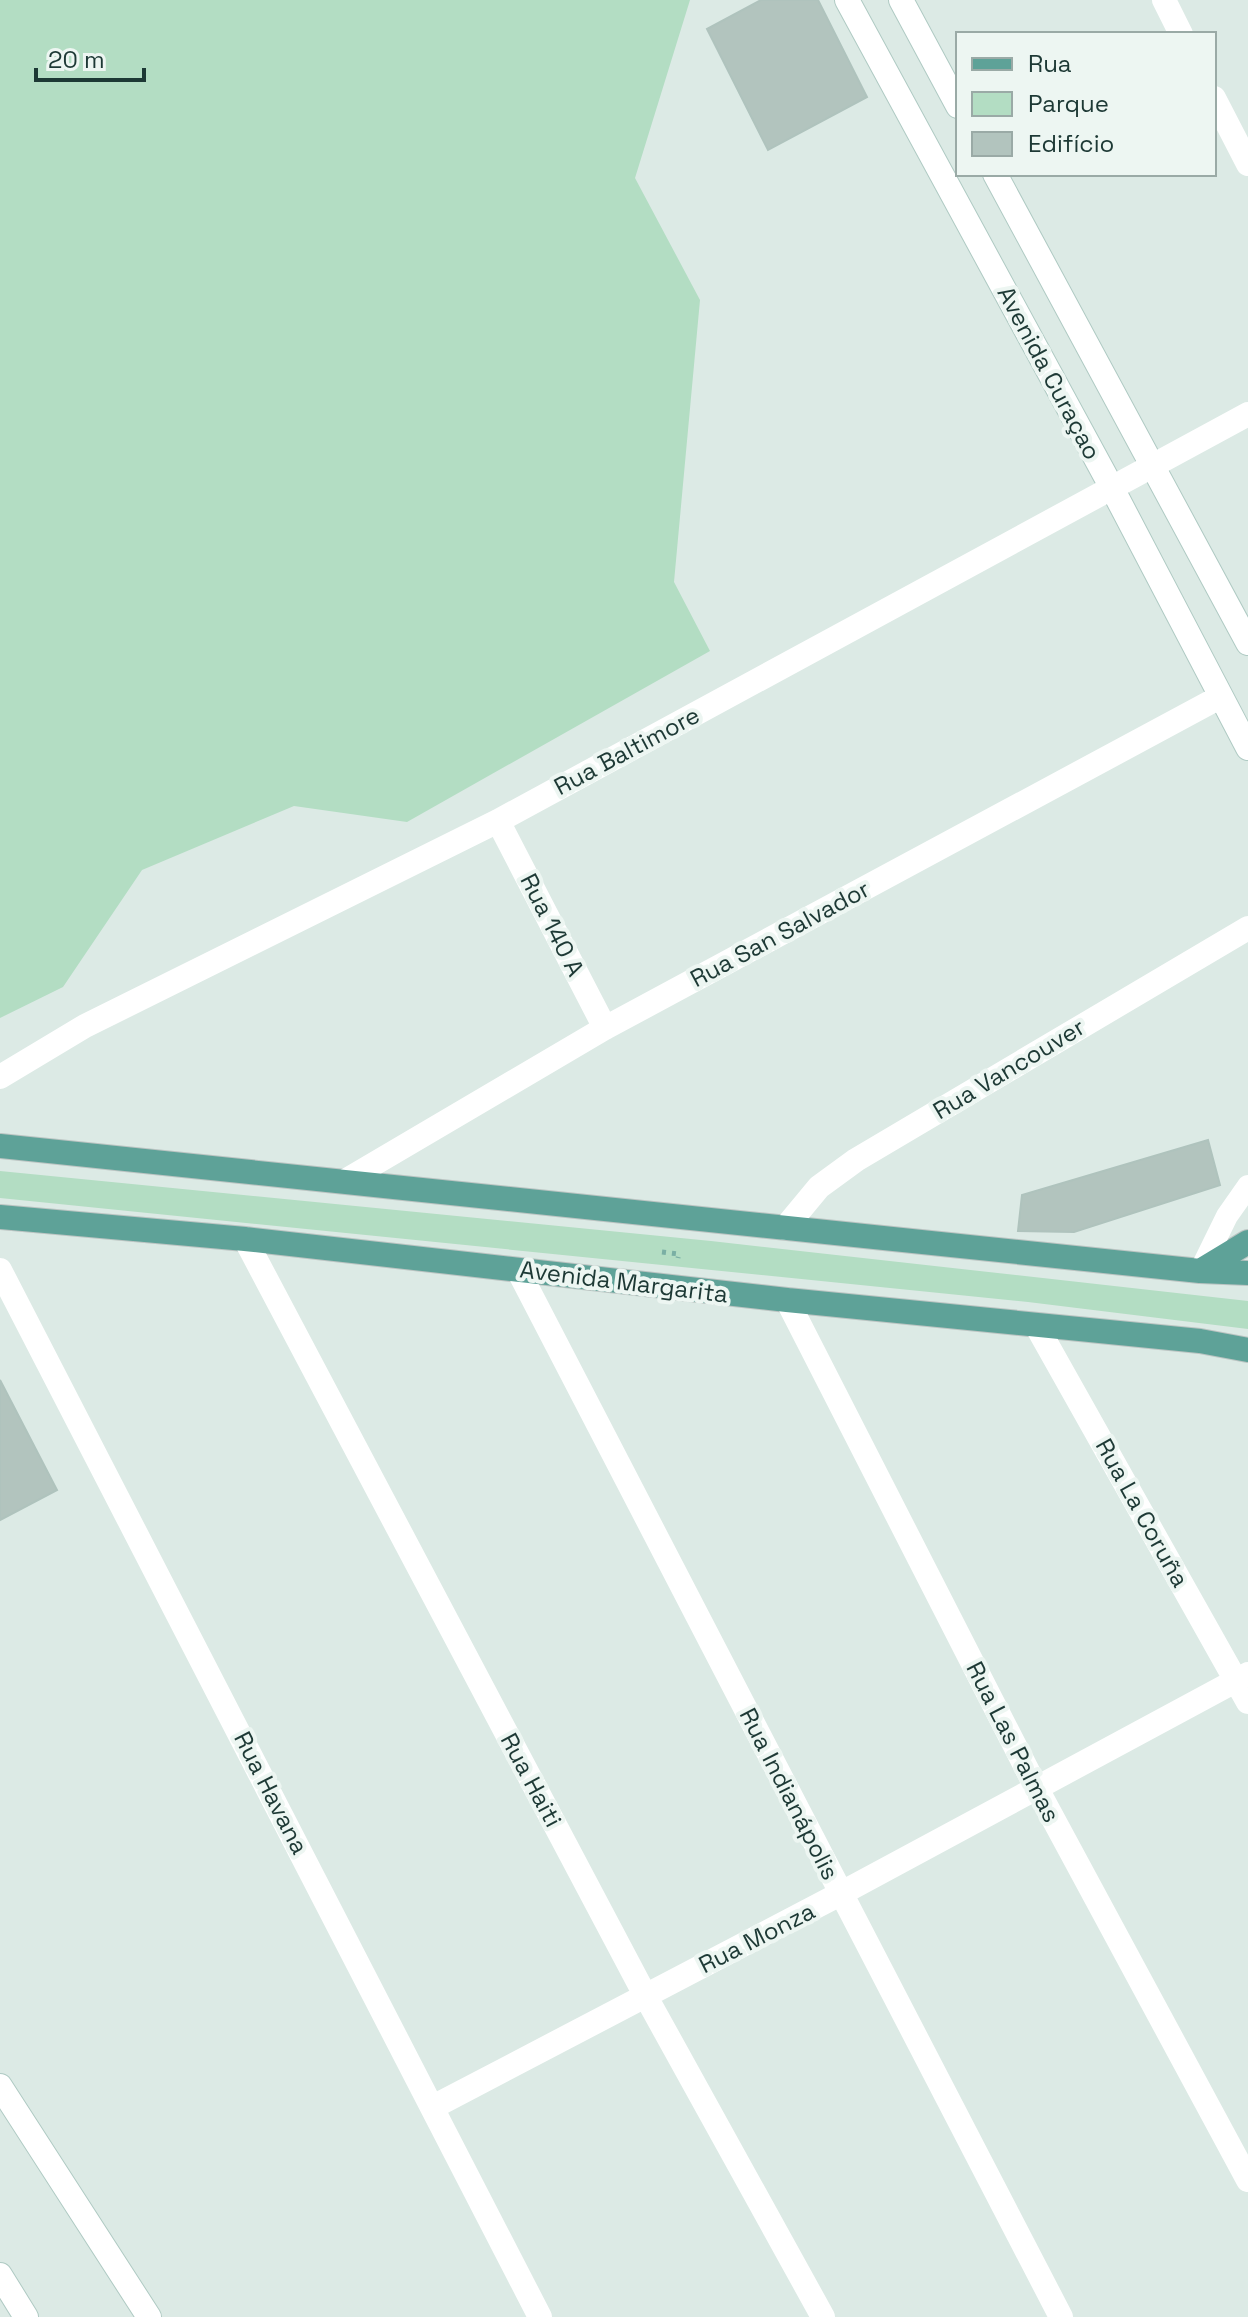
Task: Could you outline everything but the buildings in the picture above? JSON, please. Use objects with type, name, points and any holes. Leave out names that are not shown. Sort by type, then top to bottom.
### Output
[{"type":"main road","points":[[0,1146],[1200,1271],[1248,1273]]},
{"type":"main road","name":"Avenida Margarita","points":[[0,1217],[245,1239],[787,1300],[1200,1341],[1248,1350]]},
{"type":"main road","points":[[1200,1271],[1248,1242]]},
{"type":"street","name":"Avenida Curaçao","points":[[847,0],[1112,488],[1248,748]]},
{"type":"street","points":[[901,0],[956,102]]},
{"type":"street","points":[[1164,0],[1180,32]]},
{"type":"street","points":[[1216,102],[1248,164]]},
{"type":"street","name":"Avenida Curaçao","points":[[996,176],[1248,643]]},
{"type":"street","name":"Rua Baltimore","points":[[0,1077],[85,1026],[498,821],[1248,414]]},
{"type":"street","name":"Rua San Salvador","points":[[345,1181],[605,1028],[1220,697]]},
{"type":"street","name":"Rua 140 A","points":[[498,821],[605,1028]]},
{"type":"street","name":"Rua Vancouver","points":[[785,1228],[819,1187],[856,1160],[1248,928]]},
{"type":"street","name":"Rua Haiti","points":[[245,1239],[645,1995],[823,2317]]},
{"type":"street","name":"Rua Havana","points":[[0,1270],[540,2317]]},
{"type":"street","name":"Rua Indianápolis","points":[[518,1270],[1061,2317]]},
{"type":"street","name":"Rua Las Palmas","points":[[787,1300],[1036,1787],[1248,2180]]},
{"type":"street","name":"Rua La Coruña","points":[[1036,1325],[1244,1685]]},
{"type":"street","name":"Rua Monza","points":[[433,2107],[840,1894],[1036,1787],[1244,1685]]},
{"type":"street","points":[[0,2086],[149,2317]]},
{"type":"street","points":[[0,2275],[26,2317]]},
{"type":"lane","points":[[1200,1271],[1227,1216],[1248,1186]]},
{"type":"green space","points":[[0,0],[690,0],[635,178],[700,300],[674,582],[710,651],[407,822],[294,806],[142,870],[63,987],[0,1018]]},
{"type":"green space","points":[[0,1171],[711,1241],[1248,1301],[1248,1329],[1028,1302],[0,1198]]}]
